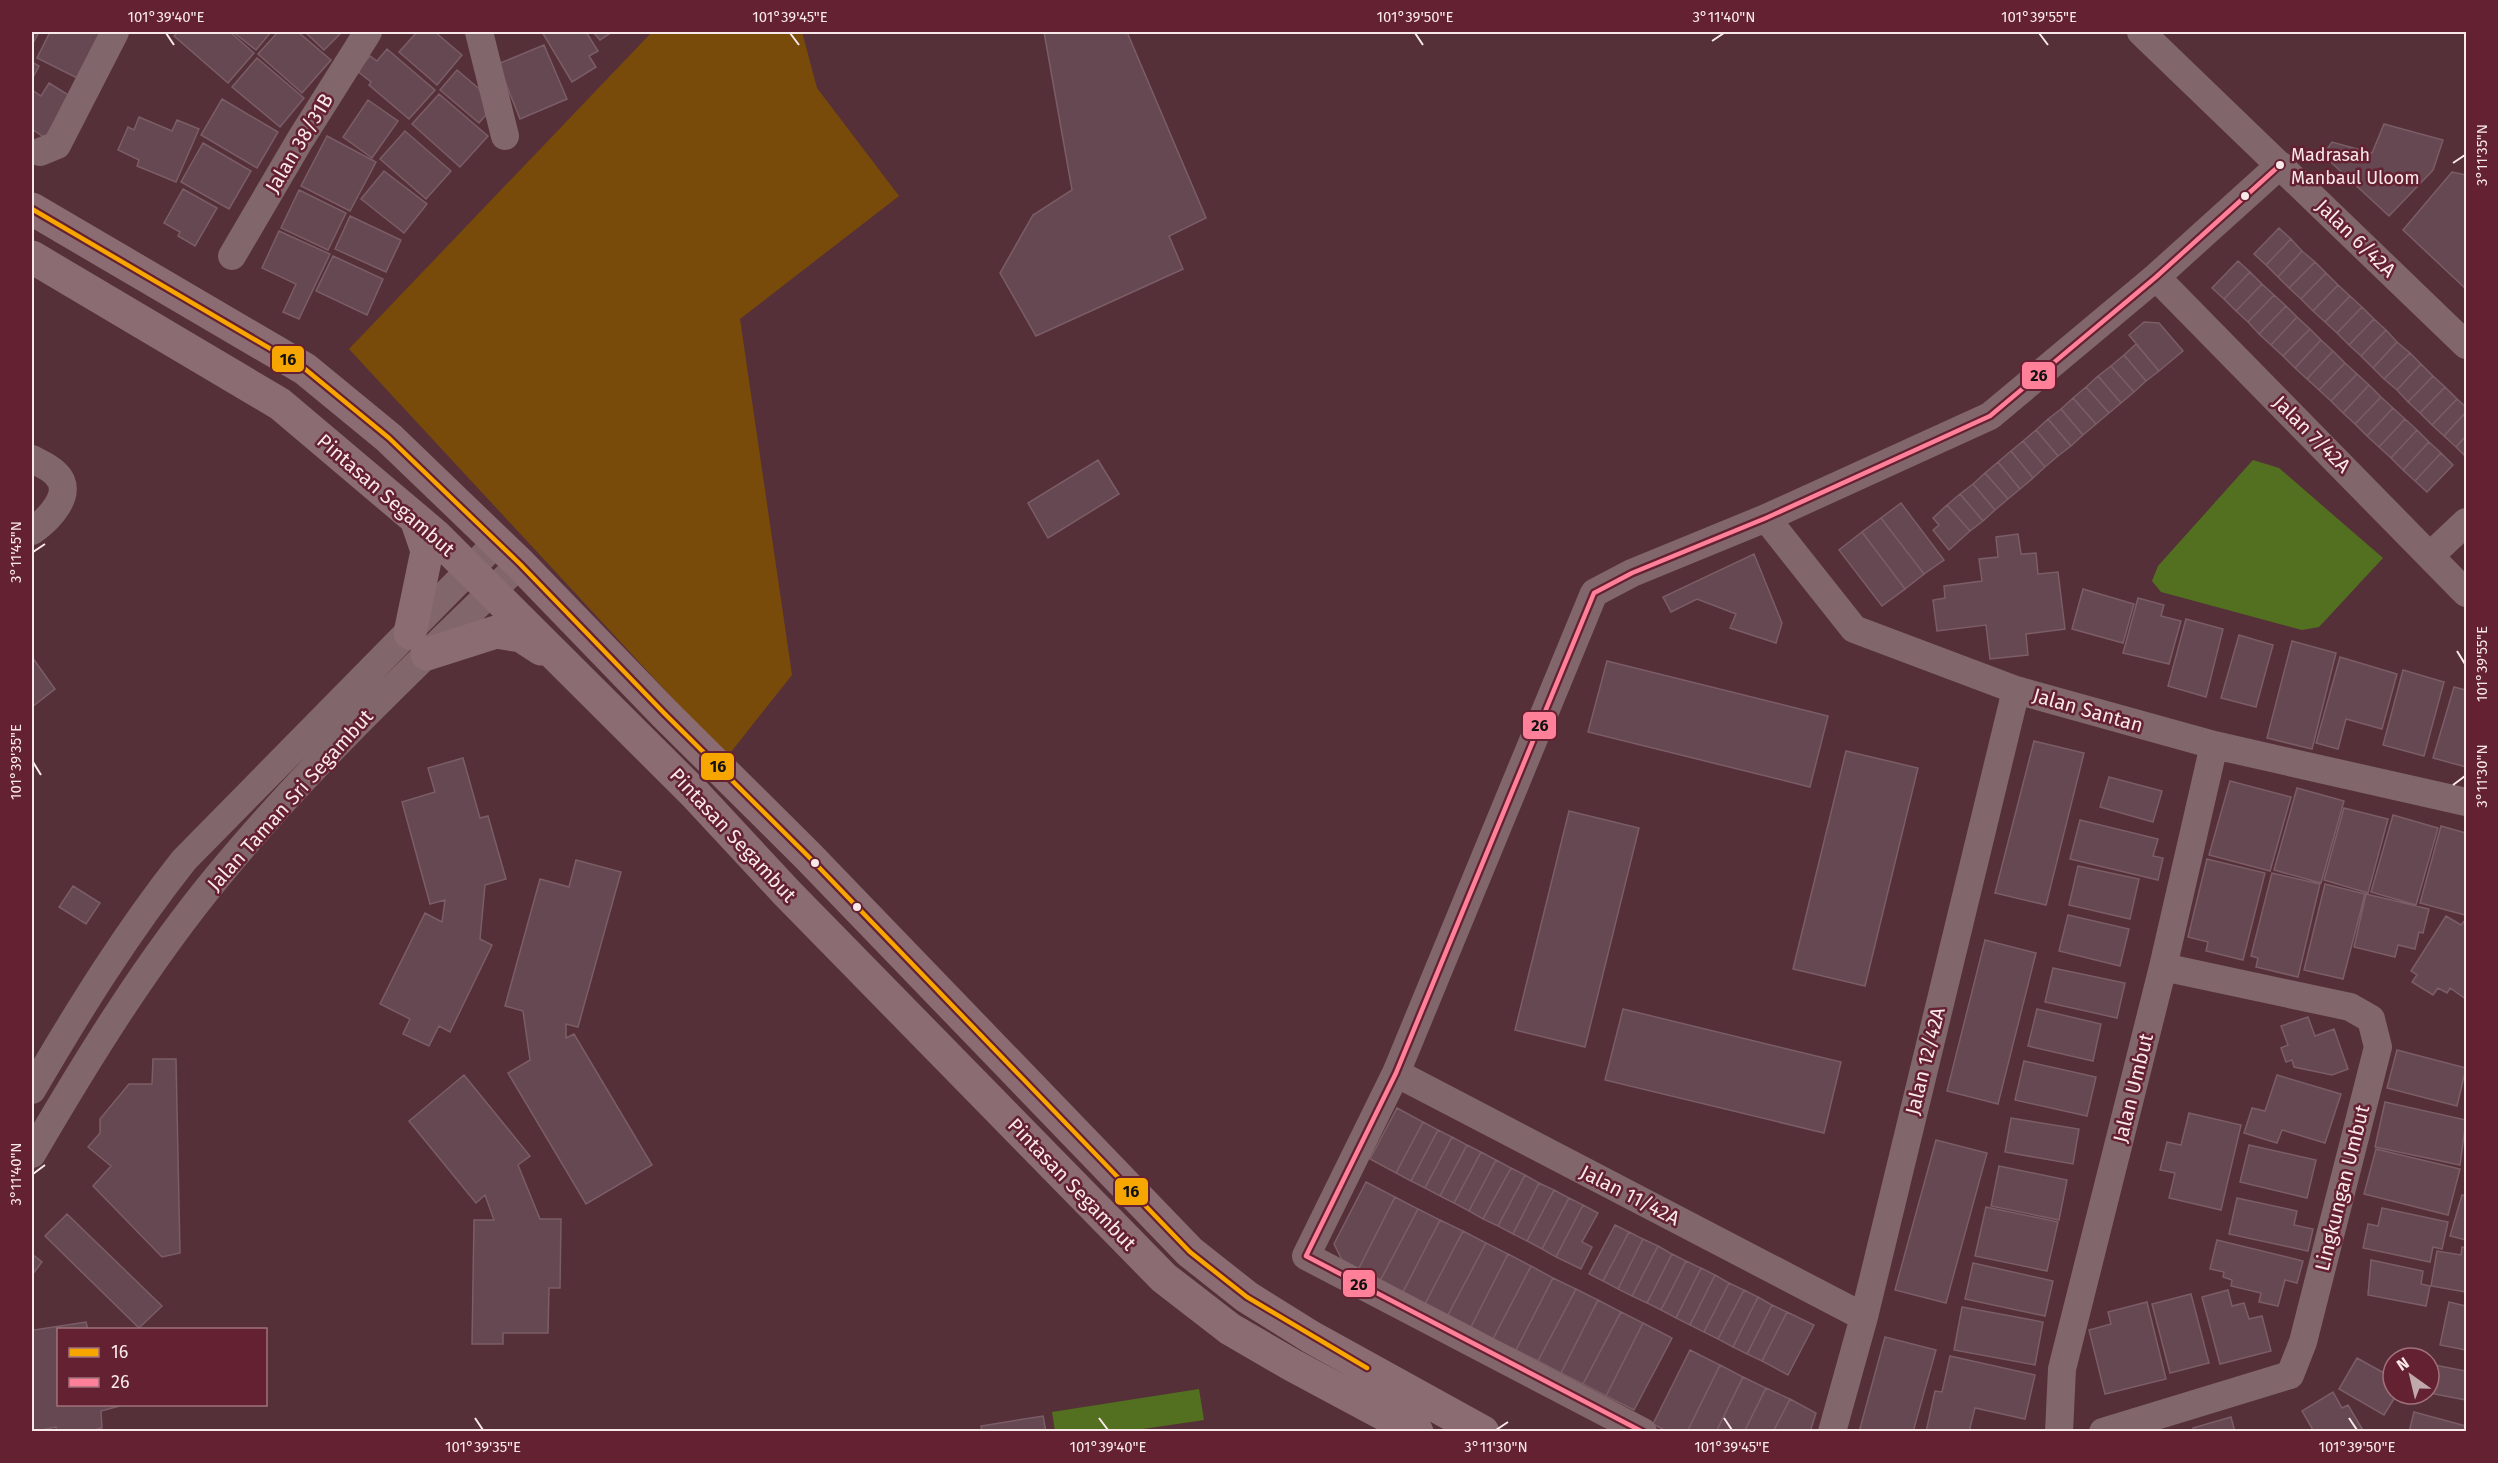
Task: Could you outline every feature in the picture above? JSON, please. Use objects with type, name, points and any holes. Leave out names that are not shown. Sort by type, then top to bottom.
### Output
[{"type":"main road","name":"Pintasan Segambut","points":[[32,209],[305,369],[389,438],[509,553],[664,713],[816,864],[1190,1252],[1246,1297],[1311,1337],[1483,1431]]},
{"type":"main road","name":"Pintasan Segambut","points":[[32,257],[280,404],[416,519],[694,793],[787,893],[1164,1278],[1230,1329],[1292,1365],[1417,1431]]},
{"type":"main road","points":[[416,519],[427,551],[418,643],[496,632],[521,636],[567,667]]},
{"type":"street","points":[[40,152],[57,145],[115,32]]},
{"type":"street","name":"Jalan 38/31B","points":[[232,256],[368,32]]},
{"type":"street","points":[[479,32],[505,136]]},
{"type":"street","name":"Jalan 6/42A","points":[[2141,32],[2466,345]]},
{"type":"street","points":[[1643,1431],[1306,1256],[1396,1073],[1594,593],[1632,573],[1766,518],[1990,416],[2156,277],[2280,165]]},
{"type":"street","name":"Jalan 7/42A","points":[[2156,277],[2466,593]]},
{"type":"street","points":[[32,531],[48,520],[57,508],[61,494],[60,478],[43,466]]},
{"type":"street","name":"Jalan Santan","points":[[1766,518],[1854,629],[2016,690],[2214,745],[2466,802]]},
{"type":"street","points":[[2431,555],[2466,522]]},
{"type":"street","name":"Jalan Taman Sri Segambut","points":[[32,1090],[78,1015],[164,886],[184,860],[418,643],[509,553]]},
{"type":"street","name":"Jalan Taman Sri Segambut","points":[[32,1154],[148,971],[216,878],[418,643]]},
{"type":"street","name":"Jalan 12/42A","points":[[1832,1431],[1864,1317],[2016,690]]},
{"type":"street","name":"Jalan Umbut","points":[[2059,1431],[2062,1369],[2163,967],[2214,745]]},
{"type":"street","name":"Lingkungan Umbut","points":[[2103,1431],[2290,1376],[2302,1342],[2378,1047],[2371,1019],[2350,1007],[2163,967]]},
{"type":"street","name":"Jalan 11/42A","points":[[1396,1073],[1864,1317]]},
{"type":"shaded area","points":[[652,32],[802,32],[817,88],[899,196],[740,319],[792,675],[727,757],[349,349]]},
{"type":"shaded area","points":[[2253,460],[2279,468],[2383,558],[2319,627],[2302,630],[2161,592],[2152,581],[2158,566]]},
{"type":"shaded area","points":[[1199,1389],[1204,1420],[1129,1431],[1055,1431],[1052,1412]]},
{"type":"building","points":[[32,32],[39,32],[32,45]]},
{"type":"building","points":[[50,32],[107,32],[83,81],[37,58]]},
{"type":"building","points":[[178,32],[230,32],[254,53],[228,83],[174,36]]},
{"type":"building","points":[[233,32],[271,32],[256,50]]},
{"type":"building","points":[[278,32],[298,32],[331,60],[302,93],[258,54]]},
{"type":"building","points":[[305,32],[342,32],[324,50]]},
{"type":"building","points":[[417,32],[435,32],[462,55],[437,85],[399,52]]},
{"type":"building","points":[[542,32],[586,32],[598,51],[589,56],[596,67],[572,82]]},
{"type":"building","points":[[593,32],[612,32],[600,40]]},
{"type":"building","points":[[1044,32],[1127,32],[1206,218],[1169,236],[1183,269],[1036,336],[1000,273],[1033,215],[1072,190]]},
{"type":"building","points":[[544,45],[567,99],[520,119],[498,64]]},
{"type":"building","points":[[387,49],[435,90],[409,119],[369,85],[371,82],[357,71],[370,56],[377,61]]},
{"type":"building","points":[[257,58],[304,98],[280,127],[232,87]]},
{"type":"building","points":[[32,62],[39,66],[32,79]]},
{"type":"building","points":[[457,70],[496,103],[479,123],[440,90]]},
{"type":"building","points":[[49,83],[70,96],[45,138],[32,129],[32,90],[41,96]]},
{"type":"building","points":[[439,94],[488,136],[460,167],[412,124]]},
{"type":"building","points":[[222,99],[278,132],[257,168],[201,135]]},
{"type":"building","points":[[368,100],[398,121],[372,158],[343,137]]},
{"type":"building","points":[[139,117],[172,131],[177,120],[199,129],[176,182],[137,166],[139,160],[118,150],[128,127],[134,130]]},
{"type":"building","points":[[2384,124],[2443,140],[2433,170],[2389,216],[2323,155],[2332,142],[2372,153]]},
{"type":"building","points":[[405,131],[451,171],[426,199],[380,159]]},
{"type":"building","points":[[327,136],[376,162],[350,211],[301,186]]},
{"type":"building","points":[[203,143],[251,171],[229,209],[181,182]]},
{"type":"building","points":[[384,171],[427,204],[404,233],[361,199]]},
{"type":"building","points":[[2452,172],[2466,175],[2466,289],[2403,230]]},
{"type":"building","points":[[183,189],[217,208],[195,246],[178,236],[180,232],[164,223]]},
{"type":"building","points":[[299,190],[346,213],[328,250],[281,228]]},
{"type":"building","points":[[350,216],[401,240],[386,272],[335,249]]},
{"type":"building","points":[[2279,228],[2291,239],[2266,265],[2254,254]]},
{"type":"building","points":[[279,231],[330,254],[299,319],[283,312],[296,284],[262,268]]},
{"type":"building","points":[[2291,239],[2302,251],[2278,277],[2266,265]]},
{"type":"building","points":[[2302,251],[2315,262],[2289,288],[2278,277]]},
{"type":"building","points":[[333,256],[383,279],[367,315],[316,291]]},
{"type":"building","points":[[2238,261],[2250,272],[2224,299],[2212,288]]},
{"type":"building","points":[[2315,262],[2326,273],[2301,299],[2289,288]]},
{"type":"building","points":[[2250,272],[2262,284],[2236,311],[2224,299]]},
{"type":"building","points":[[2326,273],[2338,285],[2313,311],[2301,299]]},
{"type":"building","points":[[2262,284],[2274,295],[2248,322],[2236,311]]},
{"type":"building","points":[[2338,285],[2350,296],[2325,322],[2313,311]]},
{"type":"building","points":[[2274,295],[2286,306],[2259,334],[2248,322]]},
{"type":"building","points":[[2350,296],[2362,307],[2337,333],[2325,322]]},
{"type":"building","points":[[2286,306],[2297,317],[2271,345],[2259,334]]},
{"type":"building","points":[[2362,307],[2374,319],[2349,345],[2337,333]]},
{"type":"building","points":[[2297,317],[2310,329],[2283,356],[2271,345]]},
{"type":"building","points":[[2374,319],[2386,330],[2361,356],[2349,345]]},
{"type":"building","points":[[2144,322],[2159,323],[2183,351],[2159,371],[2129,335]]},
{"type":"building","points":[[2310,329],[2321,340],[2295,368],[2283,356]]},
{"type":"building","points":[[2386,330],[2397,342],[2373,368],[2361,356]]},
{"type":"building","points":[[2321,340],[2333,351],[2307,379],[2295,368]]},
{"type":"building","points":[[2397,342],[2410,353],[2384,379],[2373,368]]},
{"type":"building","points":[[2136,344],[2159,371],[2146,381],[2124,355]]},
{"type":"building","points":[[2333,351],[2345,363],[2319,390],[2307,379]]},
{"type":"building","points":[[2410,353],[2421,364],[2397,390],[2384,379]]},
{"type":"building","points":[[2124,355],[2146,381],[2134,392],[2111,366]]},
{"type":"building","points":[[2345,363],[2357,374],[2331,401],[2319,390]]},
{"type":"building","points":[[2421,364],[2433,376],[2408,402],[2397,390]]},
{"type":"building","points":[[2111,366],[2134,392],[2121,403],[2098,376]]},
{"type":"building","points":[[2357,374],[2369,385],[2343,413],[2331,401]]},
{"type":"building","points":[[2098,376],[2121,403],[2109,413],[2086,387]]},
{"type":"building","points":[[2433,376],[2445,387],[2420,413],[2408,402]]},
{"type":"building","points":[[2369,385],[2381,397],[2355,424],[2343,413]]},
{"type":"building","points":[[2086,387],[2109,413],[2096,424],[2073,398]]},
{"type":"building","points":[[2445,387],[2457,399],[2432,425],[2420,413]]},
{"type":"building","points":[[2381,397],[2393,408],[2367,436],[2355,424]]},
{"type":"building","points":[[2073,398],[2096,424],[2083,435],[2061,409]]},
{"type":"building","points":[[2457,399],[2466,407],[2466,412],[2444,436],[2432,425]]},
{"type":"building","points":[[2393,408],[2405,419],[2379,447],[2367,436]]},
{"type":"building","points":[[2061,409],[2083,435],[2071,446],[2048,419]]},
{"type":"building","points":[[2466,412],[2466,436],[2456,447],[2444,436]]},
{"type":"building","points":[[2048,419],[2071,446],[2058,456],[2036,430]]},
{"type":"building","points":[[2405,419],[2417,430],[2391,458],[2379,447]]},
{"type":"building","points":[[2036,430],[2058,456],[2045,467],[2023,441]]},
{"type":"building","points":[[2417,430],[2429,442],[2403,470],[2391,458]]},
{"type":"building","points":[[2466,436],[2466,457],[2456,447]]},
{"type":"building","points":[[2023,441],[2045,467],[2033,478],[2011,451]]},
{"type":"building","points":[[2429,442],[2441,453],[2415,481],[2403,470]]},
{"type":"building","points":[[2011,451],[2033,478],[2020,489],[1998,462]]},
{"type":"building","points":[[2441,453],[2453,465],[2427,492],[2415,481]]},
{"type":"building","points":[[1098,460],[1119,494],[1048,538],[1028,503]]},
{"type":"building","points":[[1998,462],[2020,489],[2008,499],[1985,473]]},
{"type":"building","points":[[1985,473],[2008,499],[1995,510],[1973,484]]},
{"type":"building","points":[[1973,484],[1995,510],[1983,521],[1960,494]]},
{"type":"building","points":[[1960,494],[1983,521],[1970,531],[1947,505]]},
{"type":"building","points":[[1901,503],[1944,560],[1924,574],[1881,518]]},
{"type":"building","points":[[1947,505],[1970,531],[1949,550],[1933,530],[1939,525],[1933,518]]},
{"type":"building","points":[[1881,518],[1924,574],[1905,589],[1862,532]]},
{"type":"building","points":[[1862,532],[1905,589],[1882,606],[1839,550]]},
{"type":"building","points":[[2018,534],[2021,554],[2036,553],[2038,574],[2058,572],[2065,629],[2026,634],[2028,655],[1990,659],[1986,625],[1937,631],[1933,600],[1945,598],[1944,586],[1982,581],[1979,559],[1998,557],[1996,537]]},
{"type":"building","points":[[1754,554],[1782,623],[1776,643],[1730,628],[1736,614],[1697,599],[1671,612],[1663,597]]},
{"type":"building","points":[[2083,589],[2134,604],[2123,643],[2072,629]]},
{"type":"building","points":[[2138,598],[2164,605],[2161,616],[2181,621],[2169,664],[2123,653]]},
{"type":"building","points":[[2186,619],[2223,629],[2206,697],[2168,686]]},
{"type":"building","points":[[2239,635],[2273,645],[2256,707],[2221,698]]},
{"type":"building","points":[[2292,641],[2336,653],[2312,749],[2267,738]]},
{"type":"building","points":[[32,657],[55,689],[32,707]]},
{"type":"building","points":[[2340,657],[2397,674],[2382,729],[2346,719],[2338,749],[2316,743]]},
{"type":"building","points":[[1607,661],[1828,716],[1810,787],[1588,732]]},
{"type":"building","points":[[2403,670],[2444,682],[2424,756],[2383,745]]},
{"type":"building","points":[[2454,687],[2466,690],[2466,767],[2433,758]]},
{"type":"building","points":[[2034,741],[2084,753],[2046,905],[1995,893]]},
{"type":"building","points":[[1846,751],[1918,768],[1865,986],[1793,969]]},
{"type":"building","points":[[463,758],[480,818],[488,816],[506,879],[485,885],[480,939],[492,945],[450,1032],[439,1026],[429,1046],[403,1034],[410,1019],[380,1004],[425,913],[442,922],[445,900],[430,904],[402,802],[435,792],[428,768]]},
{"type":"building","points":[[2109,777],[2162,791],[2153,822],[2100,807]]},
{"type":"building","points":[[2230,781],[2291,797],[2270,871],[2209,855]]},
{"type":"building","points":[[2297,788],[2344,801],[2321,883],[2274,870]]},
{"type":"building","points":[[2344,808],[2388,819],[2368,893],[2324,880]]},
{"type":"building","points":[[1569,811],[1639,828],[1585,1047],[1515,1030]]},
{"type":"building","points":[[2393,815],[2438,828],[2416,905],[2371,892]]},
{"type":"building","points":[[2080,820],[2158,839],[2153,856],[2163,858],[2158,880],[2070,859]]},
{"type":"building","points":[[2441,826],[2466,833],[2465,915],[2420,903]]},
{"type":"building","points":[[2207,859],[2265,873],[2243,960],[2206,951],[2208,942],[2188,937]]},
{"type":"building","points":[[576,860],[621,872],[578,1027],[566,1024],[566,1038],[574,1034],[652,1165],[586,1204],[508,1073],[530,1060],[523,1011],[505,1006],[540,879],[569,887]]},
{"type":"building","points":[[2078,866],[2139,879],[2130,919],[2069,905]]},
{"type":"building","points":[[2272,873],[2320,884],[2298,977],[2256,967],[2258,958],[2251,956]]},
{"type":"building","points":[[2325,884],[2365,894],[2343,979],[2304,970]]},
{"type":"building","points":[[73,886],[100,903],[86,924],[59,907]]},
{"type":"building","points":[[2366,894],[2429,909],[2423,933],[2419,932],[2415,949],[2398,945],[2395,957],[2354,947]]},
{"type":"building","points":[[2068,915],[2129,929],[2120,966],[2059,951]]},
{"type":"building","points":[[2446,916],[2461,925],[2466,919],[2466,999],[2450,988],[2447,993],[2438,988],[2433,995],[2412,982],[2417,975],[2411,971]]},
{"type":"building","points":[[1985,940],[2036,953],[1998,1104],[1947,1091]]},
{"type":"building","points":[[2053,968],[2125,983],[2117,1018],[2045,1002]]},
{"type":"building","points":[[1623,1009],[1841,1062],[1824,1133],[1605,1080]]},
{"type":"building","points":[[2037,1009],[2101,1024],[2093,1061],[2028,1046]]},
{"type":"building","points":[[2308,1017],[2315,1036],[2334,1029],[2348,1069],[2332,1075],[2294,1067],[2292,1060],[2286,1062],[2281,1048],[2288,1045],[2281,1026]]},
{"type":"building","points":[[2397,1050],[2466,1068],[2457,1106],[2387,1088]]},
{"type":"building","points":[[153,1059],[176,1059],[180,1253],[162,1257],[93,1186],[111,1166],[88,1147],[100,1133],[100,1119],[129,1084],[152,1084]]},
{"type":"building","points":[[2024,1061],[2096,1077],[2087,1116],[2015,1100]]},
{"type":"building","points":[[464,1075],[530,1156],[518,1165],[540,1219],[561,1219],[560,1288],[549,1288],[548,1333],[503,1333],[503,1344],[472,1344],[474,1220],[494,1220],[485,1195],[476,1203],[409,1121]]},
{"type":"building","points":[[2277,1075],[2341,1094],[2325,1143],[2282,1130],[2277,1143],[2244,1133],[2252,1108],[2265,1111]]},
{"type":"building","points":[[2385,1102],[2466,1120],[2460,1165],[2375,1147]]},
{"type":"building","points":[[1397,1108],[1423,1122],[1396,1173],[1370,1159]]},
{"type":"building","points":[[2189,1113],[2241,1125],[2221,1210],[2169,1198],[2175,1173],[2160,1170],[2167,1142],[2181,1145]]},
{"type":"building","points":[[2011,1118],[2079,1129],[2073,1164],[2005,1152]]},
{"type":"building","points":[[1423,1122],[1438,1130],[1411,1181],[1396,1173]]},
{"type":"building","points":[[1438,1130],[1452,1137],[1425,1188],[1411,1181]]},
{"type":"building","points":[[1452,1137],[1467,1145],[1440,1196],[1425,1188]]},
{"type":"building","points":[[1936,1140],[1987,1153],[1946,1303],[1895,1290]]},
{"type":"building","points":[[1467,1145],[1481,1152],[1454,1203],[1440,1196]]},
{"type":"building","points":[[2249,1145],[2316,1160],[2307,1198],[2240,1182]]},
{"type":"building","points":[[2376,1149],[2460,1169],[2448,1215],[2364,1194]]},
{"type":"building","points":[[1481,1152],[1496,1160],[1469,1211],[1454,1203]]},
{"type":"building","points":[[1496,1160],[1511,1168],[1483,1219],[1469,1211]]},
{"type":"building","points":[[1999,1166],[2067,1180],[2059,1220],[1991,1206]]},
{"type":"building","points":[[1511,1168],[1525,1175],[1498,1226],[1483,1219]]},
{"type":"building","points":[[1525,1175],[1539,1183],[1513,1234],[1498,1226]]},
{"type":"building","points":[[1366,1182],[1395,1197],[1358,1270],[1343,1262],[1334,1244]]},
{"type":"building","points":[[1539,1183],[1554,1190],[1527,1241],[1513,1234]]},
{"type":"building","points":[[1554,1190],[1569,1198],[1542,1249],[1527,1241]]},
{"type":"building","points":[[2462,1195],[2466,1196],[2466,1240],[2450,1236]]},
{"type":"building","points":[[1395,1197],[1418,1209],[1380,1281],[1358,1270]]},
{"type":"building","points":[[1569,1198],[1583,1205],[1556,1257],[1542,1249]]},
{"type":"building","points":[[2237,1198],[2297,1211],[2294,1225],[2313,1229],[2308,1251],[2229,1234]]},
{"type":"building","points":[[1583,1205],[1598,1213],[1582,1242],[1592,1247],[1581,1269],[1556,1257]]},
{"type":"building","points":[[1986,1207],[2058,1222],[2047,1271],[1975,1256]]},
{"type":"building","points":[[2382,1208],[2448,1222],[2442,1249],[2433,1247],[2430,1262],[2363,1248],[2368,1224],[2378,1226]]},
{"type":"building","points":[[1418,1209],[1440,1220],[1403,1292],[1380,1281]]},
{"type":"building","points":[[67,1214],[162,1306],[139,1328],[45,1236]]},
{"type":"building","points":[[1440,1220],[1463,1231],[1425,1304],[1403,1292]]},
{"type":"building","points":[[1615,1225],[1629,1232],[1603,1281],[1589,1274]]},
{"type":"building","points":[[1463,1231],[1486,1243],[1448,1315],[1425,1304]]},
{"type":"building","points":[[1629,1232],[1643,1239],[1618,1289],[1603,1281]]},
{"type":"building","points":[[1643,1239],[1658,1246],[1632,1296],[1618,1289]]},
{"type":"building","points":[[2217,1240],[2303,1261],[2297,1283],[2285,1280],[2278,1306],[2259,1302],[2261,1293],[2231,1286],[2232,1280],[2223,1277],[2224,1272],[2210,1269]]},
{"type":"building","points":[[1486,1243],[1508,1254],[1471,1327],[1448,1315]]},
{"type":"building","points":[[1658,1246],[1672,1254],[1647,1303],[1632,1296]]},
{"type":"building","points":[[2462,1247],[2466,1248],[2466,1292],[2431,1286],[2437,1251],[2461,1255]]},
{"type":"building","points":[[32,1254],[42,1262],[32,1275]]},
{"type":"building","points":[[1508,1254],[1531,1266],[1493,1339],[1471,1327]]},
{"type":"building","points":[[1672,1254],[1686,1261],[1661,1310],[1647,1303]]},
{"type":"building","points":[[2371,1260],[2423,1271],[2421,1284],[2430,1286],[2426,1306],[2368,1295]]},
{"type":"building","points":[[1686,1261],[1701,1268],[1676,1318],[1661,1310]]},
{"type":"building","points":[[1973,1263],[2053,1281],[2045,1316],[1965,1299]]},
{"type":"building","points":[[1531,1266],[1553,1278],[1516,1350],[1493,1339]]},
{"type":"building","points":[[1701,1268],[1715,1275],[1690,1325],[1676,1318]]},
{"type":"building","points":[[1715,1275],[1729,1283],[1704,1332],[1690,1325]]},
{"type":"building","points":[[1553,1278],[1576,1289],[1538,1361],[1516,1350]]},
{"type":"building","points":[[1729,1283],[1744,1290],[1718,1339],[1704,1332]]},
{"type":"building","points":[[1576,1289],[1598,1300],[1561,1373],[1538,1361]]},
{"type":"building","points":[[1744,1290],[1758,1297],[1733,1347],[1718,1339]]},
{"type":"building","points":[[2228,1290],[2232,1306],[2244,1303],[2249,1319],[2262,1316],[2271,1351],[2220,1364],[2202,1297]]},
{"type":"building","points":[[2191,1294],[2209,1363],[2170,1373],[2152,1304]]},
{"type":"building","points":[[1758,1297],[1772,1305],[1747,1354],[1733,1347]]},
{"type":"building","points":[[1598,1300],[1621,1312],[1583,1384],[1561,1373]]},
{"type":"building","points":[[2147,1302],[2166,1379],[2105,1394],[2089,1330],[2111,1324],[2108,1312]]},
{"type":"building","points":[[2449,1302],[2466,1306],[2466,1350],[2440,1345]]},
{"type":"building","points":[[1772,1305],[1787,1312],[1762,1361],[1747,1354]]},
{"type":"building","points":[[1962,1307],[2043,1322],[2035,1365],[1954,1350]]},
{"type":"building","points":[[1621,1312],[1643,1323],[1606,1396],[1583,1384]]},
{"type":"building","points":[[1787,1312],[1814,1325],[1788,1375],[1762,1361]]},
{"type":"building","points":[[86,1322],[88,1328],[57,1328],[57,1406],[120,1406],[101,1411],[102,1428],[84,1432],[56,1432],[56,1427],[32,1432],[32,1328],[34,1330]]},
{"type":"building","points":[[1643,1323],[1672,1338],[1634,1410],[1606,1396]]},
{"type":"building","points":[[1885,1337],[1936,1350],[1913,1432],[1859,1432]]},
{"type":"building","points":[[1690,1350],[1720,1365],[1687,1432],[1668,1432],[1653,1424]]},
{"type":"building","points":[[1950,1356],[2035,1375],[2025,1419],[1975,1408],[1969,1432],[1926,1432],[1935,1391],[1942,1392]]},
{"type":"building","points":[[2357,1358],[2381,1371],[2381,1406],[2390,1406],[2384,1415],[2339,1389]]},
{"type":"building","points":[[1720,1365],[1743,1377],[1716,1432],[1687,1432]]},
{"type":"building","points":[[2441,1366],[2466,1371],[2466,1400],[2441,1395]]},
{"type":"building","points":[[1743,1377],[1766,1388],[1744,1432],[1716,1432]]},
{"type":"building","points":[[1766,1388],[1790,1399],[1773,1432],[1744,1432]]},
{"type":"building","points":[[2333,1392],[2342,1408],[2348,1405],[2364,1432],[2311,1432],[2313,1430],[2302,1411]]},
{"type":"building","points":[[1790,1399],[1816,1413],[1810,1432],[1773,1432]]},
{"type":"building","points":[[2414,1412],[2466,1426],[2466,1432],[2409,1432]]},
{"type":"building","points":[[1043,1416],[1046,1432],[982,1432],[981,1426]]},
{"type":"building","points":[[2231,1417],[2235,1432],[2194,1432],[2193,1428]]},
{"type":"transit line","name":"26","points":[[1643,1432],[1306,1256],[1396,1073],[1594,593],[1632,573],[1766,518],[1990,416],[2156,277],[2280,165]]},
{"type":"transit line","name":"16","points":[[32,209],[305,369],[389,438],[520,564],[664,713],[808,856],[1190,1252],[1247,1297],[1367,1368]]},
{"type":"place","name":"Madrasah Manbaul Uloom","points":[[2280,165]]}]
